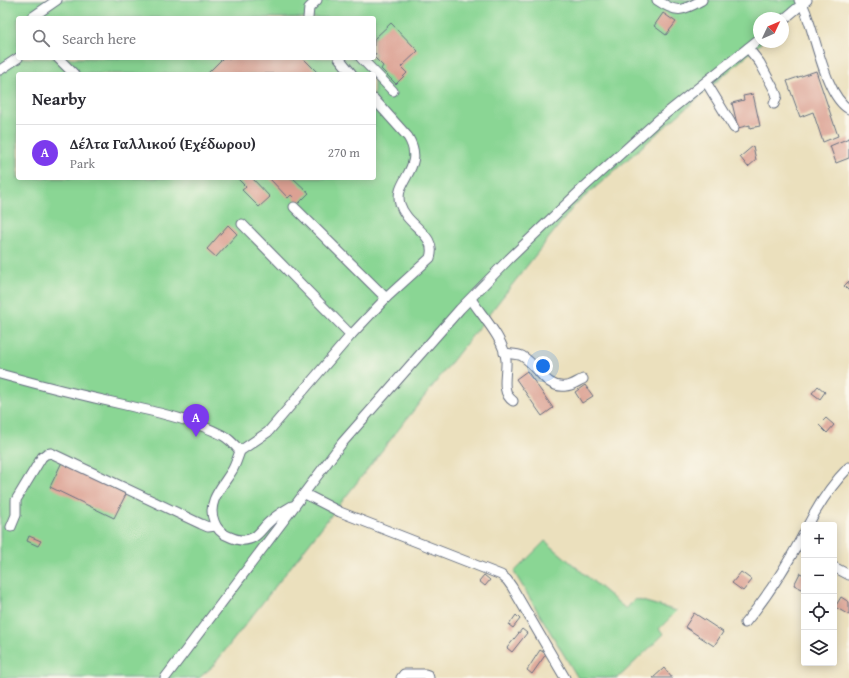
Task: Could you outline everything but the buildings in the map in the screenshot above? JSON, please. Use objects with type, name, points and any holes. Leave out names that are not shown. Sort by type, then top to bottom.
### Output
[{"type":"street","points":[[34,16],[57,0]]},
{"type":"street","points":[[308,16],[309,8],[316,0]]},
{"type":"street","points":[[657,0],[674,9],[681,10],[702,0]]},
{"type":"street","points":[[789,14],[803,1],[830,86],[839,101],[849,109]]},
{"type":"street","points":[[165,678],[342,443],[471,299],[509,259],[583,188],[658,120],[753,44]]},
{"type":"street","points":[[748,48],[760,63],[776,91],[777,96],[774,104]]},
{"type":"street","points":[[0,70],[16,59]]},
{"type":"street","points":[[60,60],[72,72]]},
{"type":"street","points":[[341,60],[350,72]]},
{"type":"street","points":[[363,60],[373,72]]},
{"type":"street","points":[[376,75],[393,91]]},
{"type":"street","points":[[706,82],[734,128]]},
{"type":"street","points":[[297,503],[278,514],[256,536],[247,540],[235,540],[224,534],[216,526],[213,518],[212,508],[215,498],[233,469],[240,452],[268,432],[351,335],[386,298],[430,258],[432,251],[431,244],[405,215],[400,203],[401,189],[414,161],[412,144],[408,137],[376,101]]},
{"type":"street","points":[[294,207],[386,298]]},
{"type":"street","points":[[242,224],[351,335]]},
{"type":"street","points":[[471,299],[498,339],[504,353],[506,360],[506,391],[508,397],[513,401]]},
{"type":"street","points":[[504,353],[520,355],[528,360],[549,383],[556,386],[567,386],[583,378]]},
{"type":"street","points":[[0,374],[199,425],[223,436],[235,444],[240,452]]},
{"type":"street","points":[[11,527],[16,515],[16,500],[42,457],[51,453],[201,524],[216,526]]},
{"type":"street","points":[[810,522],[831,487],[849,467]]},
{"type":"street","points":[[305,494],[340,512],[501,575],[512,587],[565,678]]},
{"type":"street","points":[[745,623],[800,549]]},
{"type":"street","points":[[837,569],[849,575]]},
{"type":"street","points":[[401,678],[404,674],[425,674],[428,675],[429,678]]},
{"type":"green space","points":[[0,0],[811,0],[789,14],[789,12],[753,12],[753,48],[755,48],[574,206],[212,667],[199,678],[0,678]]},
{"type":"green space","points":[[545,541],[626,609],[635,599],[677,611],[659,629],[664,634],[618,678],[578,678],[514,572]]},
{"type":"place","name":"Δέλτα Γαλλικού (Εχέδωρου)","points":[[196,437]]}]
